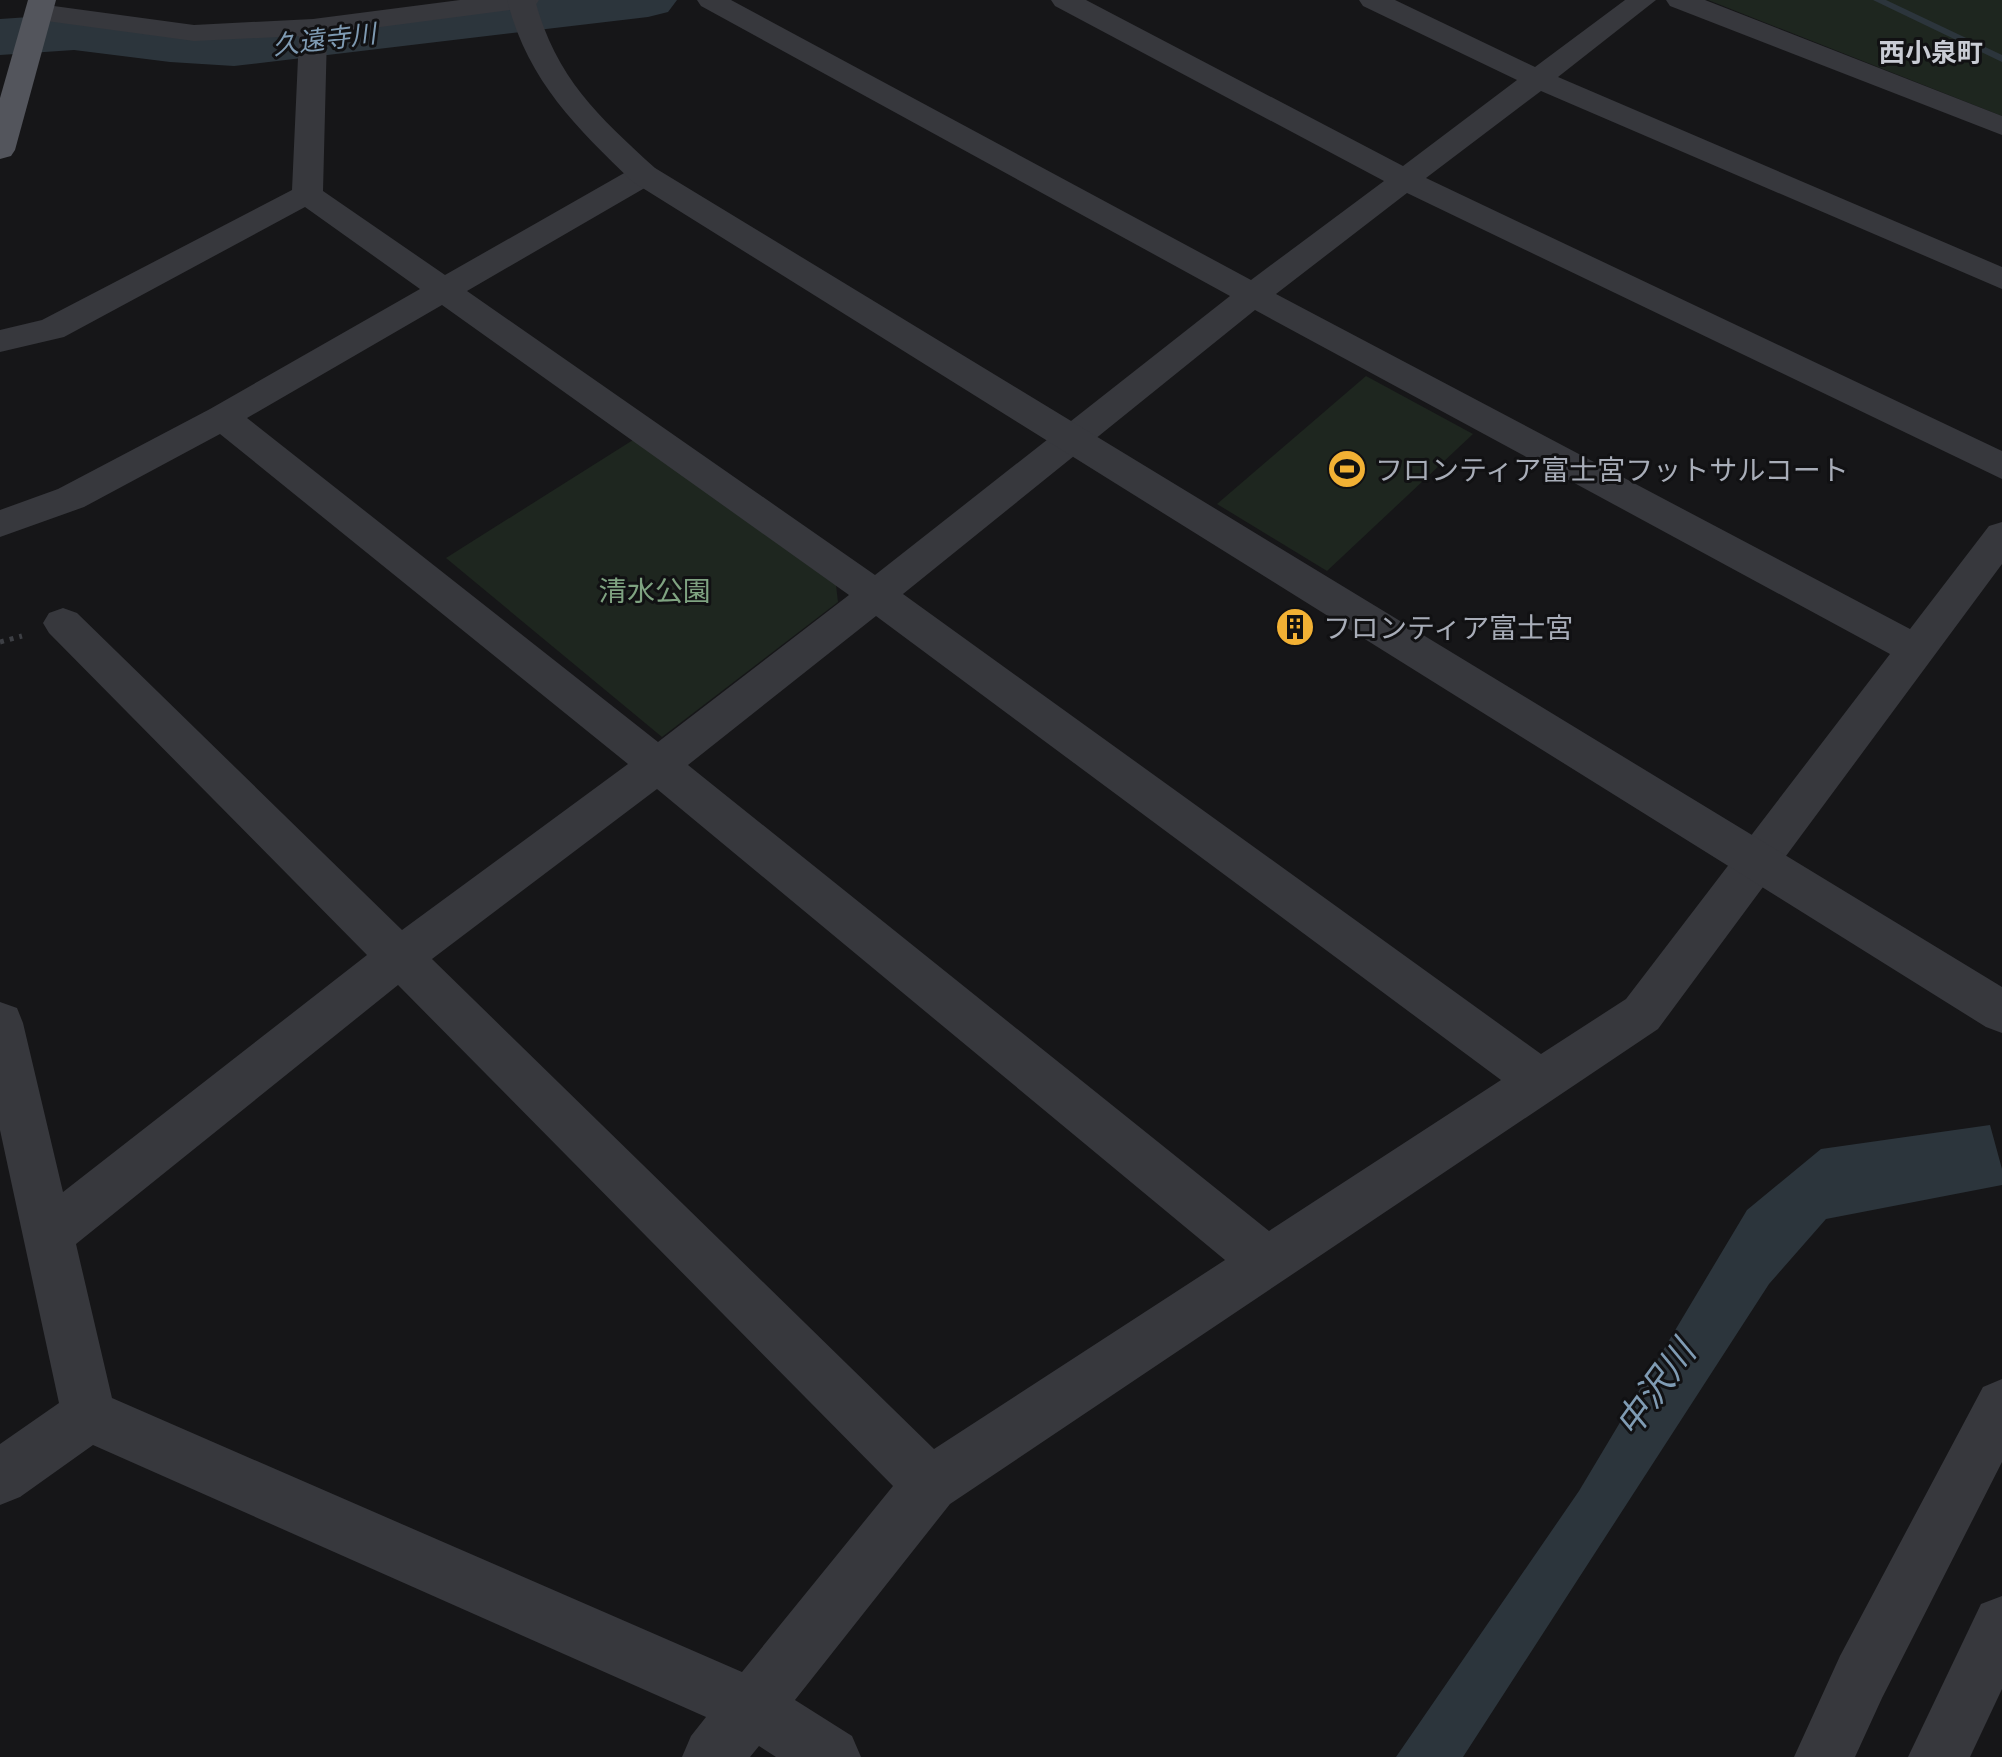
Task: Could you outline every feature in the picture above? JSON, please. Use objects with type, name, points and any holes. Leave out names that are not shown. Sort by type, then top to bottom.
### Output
[{"type":"main road","points":[[0,150],[36,21]]},
{"type":"street","points":[[714,2],[766,0]]},
{"type":"street","points":[[1065,0],[1407,181],[2002,466]]},
{"type":"street","points":[[1373,0],[1535,78],[2002,279]]},
{"type":"street","points":[[49,1234],[398,958],[658,765],[876,595],[1076,439],[1253,295],[1407,181],[1535,78],[1642,0]]},
{"type":"street","points":[[1680,0],[2002,126]]},
{"type":"street","points":[[714,2],[1916,650]]},
{"type":"street","points":[[36,21],[194,33],[313,36],[524,6],[549,71],[584,119],[644,175],[2002,1012]]},
{"type":"street","points":[[307,194],[313,36]]},
{"type":"street","points":[[0,524],[71,498],[222,417],[644,175]]},
{"type":"street","points":[[307,194],[876,595],[1539,1080]]},
{"type":"street","points":[[0,341],[52,329],[307,194]]},
{"type":"street","points":[[222,417],[658,765],[1267,1262]]},
{"type":"street","points":[[712,1757],[930,1484],[1642,1014],[2002,536]]},
{"type":"street","points":[[63,623],[930,1484]]},
{"type":"street","points":[[0,1023],[6,1070],[49,1234],[89,1415]]},
{"type":"street","points":[[1824,1757],[1861,1677],[2002,1406]]},
{"type":"street","points":[[0,1477],[89,1415]]},
{"type":"street","points":[[89,1415],[752,1707],[831,1757]]},
{"type":"street","points":[[1952,1750],[2002,1625]]},
{"type":"green space","points":[[1708,0],[2002,0],[2002,116]]},
{"type":"green space","name":"フロンティア富士宮フットサルコート","points":[[1366,376],[1473,434],[1327,571],[1217,504]]},
{"type":"green space","name":"清水公園","points":[[633,440],[836,585],[838,602],[662,737],[446,558]]},
{"type":"water","name":"中沢川","points":[[1990,1125],[2002,1169],[2002,1185],[1826,1219],[1769,1284],[1463,1757],[1396,1757],[1579,1491],[1747,1210],[1821,1149]]},
{"type":"waterway","name":"久遠寺川","points":[[0,37],[74,32],[234,48],[648,0]]},
{"type":"waterway","points":[[1878,0],[2002,59]]},
{"type":"place","name":"フロンティア富士宮フットサルコート","points":[[1347,469]]},
{"type":"place","name":"フロンティア富士宮","points":[[1295,627]]},
{"type":"district","name":"西小泉町","points":[[1931,51]]}]
